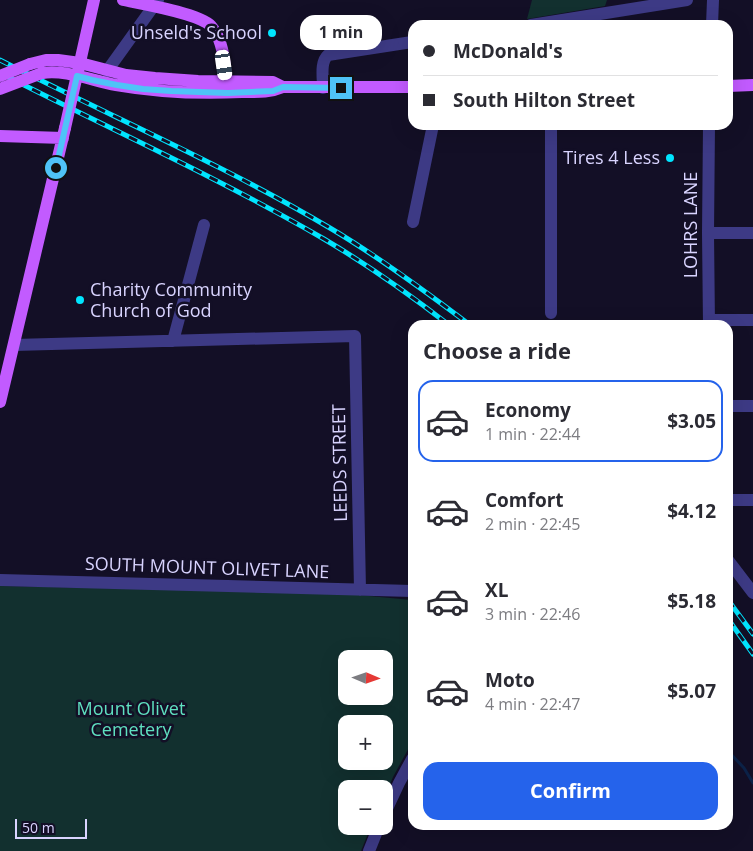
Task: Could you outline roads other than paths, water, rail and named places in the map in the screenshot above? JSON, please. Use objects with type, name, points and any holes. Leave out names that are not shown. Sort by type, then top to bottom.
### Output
[{"type":"main road","points":[[0,402],[94,0]]},
{"type":"main road","points":[[123,0],[156,3],[200,19],[210,25],[222,49],[227,87]]},
{"type":"main road","points":[[0,76],[30,64],[46,60],[58,60],[101,82],[143,89],[227,87],[274,82],[283,87],[408,87]]},
{"type":"main road","points":[[0,89],[42,73],[78,69],[198,81],[227,87]]},
{"type":"main road","points":[[733,86],[753,85]]},
{"type":"main road","points":[[0,136],[64,133]]},
{"type":"street","points":[[574,20],[687,0]]},
{"type":"street","points":[[712,20],[713,0]]},
{"type":"street","points":[[107,71],[156,3]]},
{"type":"street","points":[[323,88],[323,64],[324,58],[328,55],[408,43]]},
{"type":"street","points":[[414,222],[432,130]]},
{"type":"street","points":[[551,130],[551,313]]},
{"type":"street","name":"LOHRS LANE","points":[[709,130],[709,320]]},
{"type":"street","points":[[14,345],[173,341],[204,225]]},
{"type":"street","points":[[708,234],[753,233]]},
{"type":"street","points":[[733,321],[753,320]]},
{"type":"street","name":"LEEDS STREET","points":[[173,341],[356,336],[360,590]]},
{"type":"street","points":[[733,406],[753,406]]},
{"type":"street","points":[[733,500],[753,500]]},
{"type":"street","points":[[733,567],[753,593]]},
{"type":"street","name":"SOUTH MOUNT OLIVET LANE","points":[[0,580],[408,591]]},
{"type":"street","points":[[393,796],[408,766]]},
{"type":"street","points":[[369,851],[375,835]]},
{"type":"waterway","points":[[733,756],[744,768],[753,783]]},
{"type":"railway","points":[[0,60],[208,162],[290,205],[366,251],[463,320]]},
{"type":"railway","points":[[0,73],[204,174],[324,239],[372,269],[442,320]]},
{"type":"railway","points":[[733,607],[753,634]]},
{"type":"railway","points":[[733,626],[753,654]]},
{"type":"place","name":"Unseld's School","points":[[272,33]]},
{"type":"place","name":"Tires 4 Less","points":[[670,158]]},
{"type":"place","name":"Charity Community Church of God","points":[[80,300]]},
{"type":"park label","name":"Mount Olivet Cemetery","points":[[131,720]]}]
